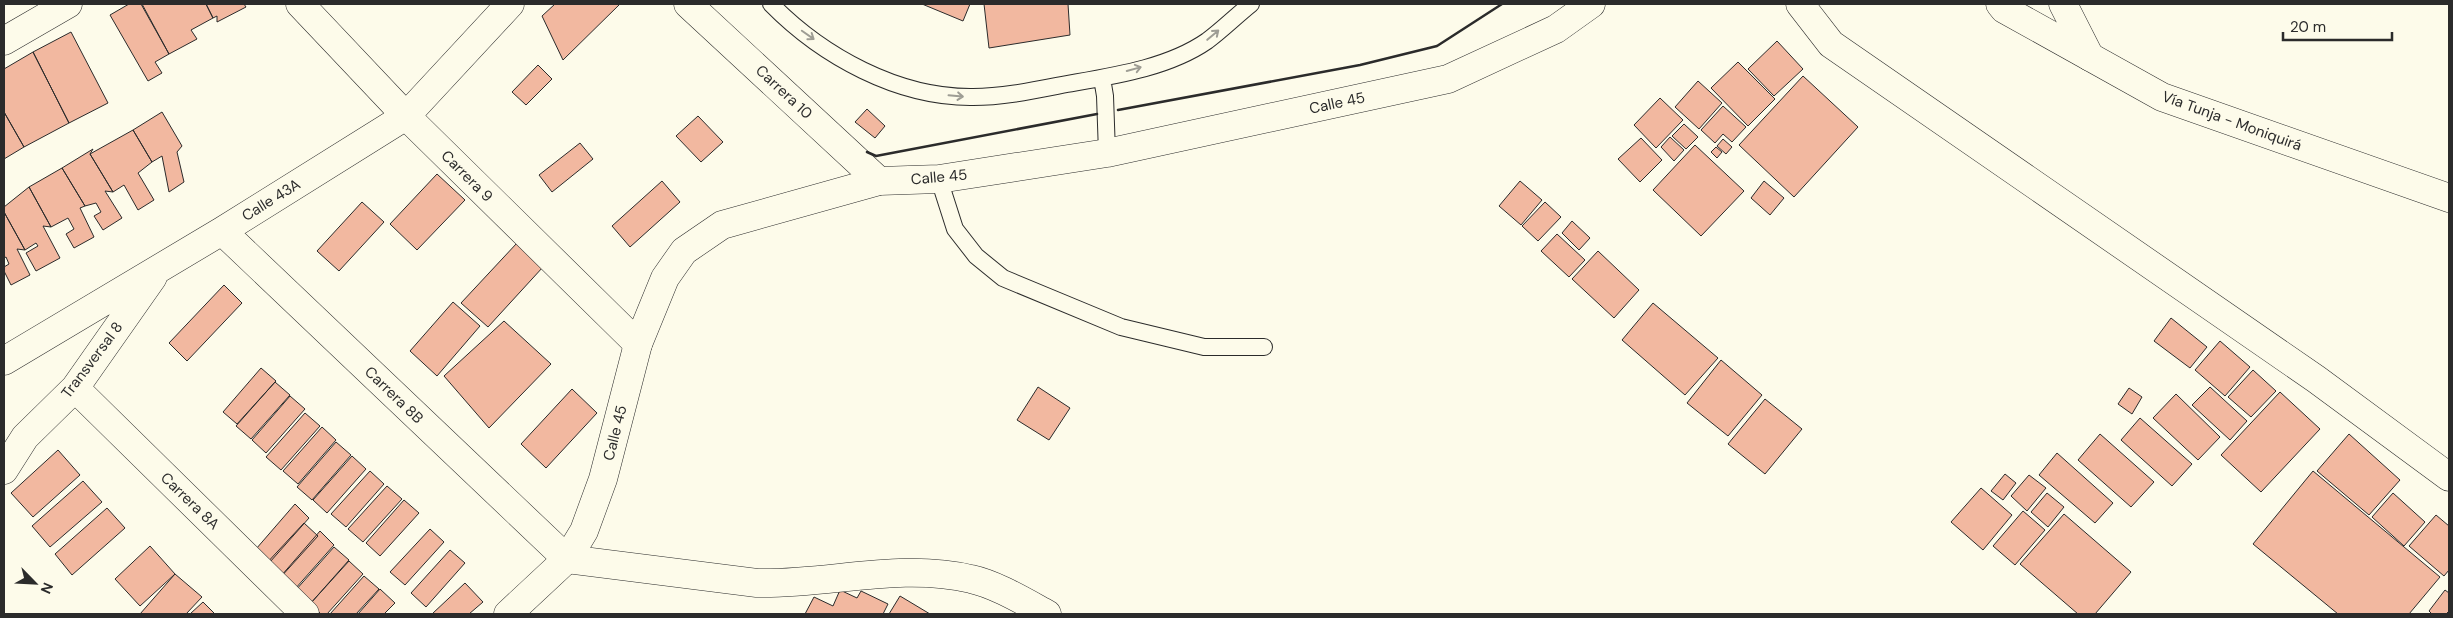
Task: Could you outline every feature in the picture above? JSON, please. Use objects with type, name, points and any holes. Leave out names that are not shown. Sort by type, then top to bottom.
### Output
[{"type":"street","points":[[4,41],[68,4]]},
{"type":"street","name":"Carrera 9","points":[[300,4],[406,116],[638,344]]},
{"type":"street","name":"Calle 43A","points":[[4,362],[222,231],[406,116],[510,4]]},
{"type":"street","name":"Carrera 10","points":[[688,4],[879,181]]},
{"type":"street","name":"Calle 45","points":[[508,614],[567,559],[584,531],[603,479],[638,344],[665,278],[684,251],[722,225],[879,181],[939,179],[1107,153],[1448,79],[1556,29],[1591,4]]},
{"type":"street","points":[[1800,4],[1832,44],[2316,379],[2449,477]]},
{"type":"street","name":"Vía Tunja - Moniquirá","points":[[2000,4],[2004,9],[2162,97],[2449,198]]},
{"type":"street","points":[[2063,4],[2090,57]]},
{"type":"street","name":"Carrera 8B","points":[[222,231],[567,559]]},
{"type":"street","name":"Transversal 8","points":[[4,470],[25,436],[75,388],[158,269]]},
{"type":"street","name":"Carrera 8A","points":[[75,388],[305,614]]},
{"type":"street","points":[[567,559],[765,583],[918,572],[972,579],[1021,600],[1047,614]]},
{"type":"lane","points":[[771,4],[803,32],[836,55],[869,72],[911,88],[972,97],[1010,94],[1102,78],[1171,59],[1207,41],[1251,4]]},
{"type":"lane","points":[[1102,78],[1105,96],[1107,153]]},
{"type":"lane","points":[[939,179],[955,229],[976,256],[1004,278],[1121,327],[1204,347],[1264,347]]},
{"type":"building","points":[[129,4],[141,4],[169,54],[155,62],[162,73],[148,81],[110,15]]},
{"type":"building","points":[[142,4],[206,4],[213,18],[191,30],[197,39],[169,54]]},
{"type":"building","points":[[206,4],[244,4],[246,7],[217,22],[217,16],[213,18]]},
{"type":"building","points":[[555,4],[620,4],[563,60],[542,16]]},
{"type":"building","points":[[922,4],[970,4],[963,21]]},
{"type":"building","points":[[984,4],[1068,4],[1070,35],[989,48]]},
{"type":"building","points":[[71,32],[108,103],[69,123],[33,52]]},
{"type":"building","points":[[1777,41],[1803,69],[1774,96],[1748,69]]},
{"type":"building","points":[[33,52],[69,123],[24,147],[4,112],[4,69]]},
{"type":"building","points":[[1738,62],[1775,99],[1748,126],[1711,88]]},
{"type":"building","points":[[538,65],[552,79],[526,105],[512,92]]},
{"type":"building","points":[[1803,76],[1858,127],[1794,197],[1739,145]]},
{"type":"building","points":[[1698,81],[1722,103],[1699,129],[1675,107]]},
{"type":"building","points":[[1660,98],[1683,120],[1656,148],[1634,125]]},
{"type":"building","points":[[1723,106],[1746,127],[1732,142],[1723,134],[1715,143],[1701,130]]},
{"type":"building","points":[[867,109],[885,126],[875,138],[855,122]]},
{"type":"building","points":[[4,112],[24,147],[4,159]]},
{"type":"building","points":[[162,112],[182,146],[177,152],[184,182],[169,192],[162,156],[152,162],[133,130]]},
{"type":"building","points":[[698,116],[723,142],[701,162],[676,136]]},
{"type":"building","points":[[1684,124],[1698,137],[1686,149],[1672,136]]},
{"type":"building","points":[[133,130],[152,162],[138,173],[154,200],[138,210],[124,185],[113,192],[90,154]]},
{"type":"building","points":[[1670,137],[1684,150],[1674,161],[1661,147]]},
{"type":"building","points":[[1641,138],[1662,160],[1640,182],[1618,159]]},
{"type":"building","points":[[1723,139],[1732,147],[1726,154],[1717,146]]},
{"type":"building","points":[[580,143],[593,159],[552,192],[539,175]]},
{"type":"building","points":[[1695,145],[1744,191],[1701,236],[1653,190]]},
{"type":"building","points":[[1716,147],[1722,152],[1717,158],[1711,152]]},
{"type":"building","points":[[93,149],[90,154],[113,192],[105,191],[122,218],[103,230],[94,216],[101,212],[96,203],[85,206],[62,168]]},
{"type":"building","points":[[62,168],[85,206],[80,208],[94,237],[74,248],[66,234],[74,229],[68,218],[51,227],[29,187]]},
{"type":"building","points":[[437,174],[465,200],[417,250],[390,224]]},
{"type":"building","points":[[662,181],[680,202],[630,247],[612,226]]},
{"type":"building","points":[[1520,181],[1542,200],[1521,225],[1499,206]]},
{"type":"building","points":[[1764,181],[1784,198],[1770,215],[1751,198]]},
{"type":"building","points":[[29,187],[51,227],[43,226],[60,258],[36,271],[26,253],[38,246],[36,243],[25,250],[4,212],[4,207]]},
{"type":"building","points":[[362,202],[384,222],[339,271],[317,251]]},
{"type":"building","points":[[1545,202],[1561,217],[1538,241],[1522,226]]},
{"type":"building","points":[[4,212],[25,250],[17,249],[30,275],[11,285],[4,271],[4,267],[9,264],[6,257],[4,258]]},
{"type":"building","points":[[1572,221],[1590,238],[1579,250],[1562,233]]},
{"type":"building","points":[[1557,234],[1585,260],[1569,277],[1541,251]]},
{"type":"building","points":[[517,243],[543,267],[488,327],[461,303]]},
{"type":"building","points":[[1598,251],[1639,290],[1614,318],[1572,279]]},
{"type":"building","points":[[224,285],[242,303],[187,361],[169,343]]},
{"type":"building","points":[[453,302],[480,326],[437,376],[410,351]]},
{"type":"building","points":[[1653,303],[1718,358],[1685,395],[1622,340]]},
{"type":"building","points":[[2171,318],[2207,347],[2190,368],[2154,341]]},
{"type":"building","points":[[504,321],[551,364],[489,428],[444,376]]},
{"type":"building","points":[[2220,341],[2250,367],[2225,396],[2195,370]]},
{"type":"building","points":[[1721,360],[1762,395],[1728,436],[1687,403]]},
{"type":"building","points":[[261,368],[276,381],[237,424],[223,412]]},
{"type":"building","points":[[2253,370],[2276,391],[2251,417],[2228,397]]},
{"type":"building","points":[[275,382],[290,395],[251,439],[236,426]]},
{"type":"building","points":[[1038,387],[1070,408],[1049,440],[1017,420]]},
{"type":"building","points":[[2210,387],[2247,421],[2230,440],[2192,405]]},
{"type":"building","points":[[2129,388],[2142,397],[2132,414],[2118,404]]},
{"type":"building","points":[[572,389],[597,413],[546,468],[521,444]]},
{"type":"building","points":[[2280,392],[2320,429],[2261,492],[2221,455]]},
{"type":"building","points":[[2176,394],[2220,437],[2198,460],[2153,418]]},
{"type":"building","points":[[290,396],[305,409],[266,453],[252,440]]},
{"type":"building","points":[[1765,399],[1802,429],[1765,474],[1728,444]]},
{"type":"building","points":[[305,413],[320,426],[281,470],[266,457]]},
{"type":"building","points":[[2140,418],[2192,464],[2172,486],[2121,440]]},
{"type":"building","points":[[322,427],[336,440],[298,484],[283,471]]},
{"type":"building","points":[[2100,434],[2154,482],[2131,507],[2078,460]]},
{"type":"building","points":[[2349,434],[2400,480],[2369,515],[2317,471]]},
{"type":"building","points":[[336,442],[351,455],[312,500],[297,487]]},
{"type":"building","points":[[58,450],[80,475],[33,517],[11,493]]},
{"type":"building","points":[[2057,453],[2113,503],[2095,523],[2039,475]]},
{"type":"building","points":[[352,456],[366,469],[327,513],[313,500]]},
{"type":"building","points":[[370,471],[384,484],[346,527],[331,514]]},
{"type":"building","points":[[2313,471],[2440,577],[2409,614],[2338,614],[2253,544]]},
{"type":"building","points":[[2005,474],[2016,483],[2003,500],[1991,491]]},
{"type":"building","points":[[2029,475],[2046,488],[2027,511],[2011,496]]},
{"type":"building","points":[[83,481],[102,502],[50,547],[32,526]]},
{"type":"building","points":[[387,486],[402,499],[363,542],[348,529]]},
{"type":"building","points":[[1981,488],[2012,515],[1983,550],[1951,522]]},
{"type":"building","points":[[2047,493],[2064,507],[2048,527],[2031,512]]},
{"type":"building","points":[[2393,493],[2425,522],[2404,546],[2372,517]]},
{"type":"building","points":[[404,500],[419,513],[380,556],[366,543]]},
{"type":"building","points":[[295,504],[309,518],[270,562],[256,549]]},
{"type":"building","points":[[107,508],[125,528],[72,575],[55,554]]},
{"type":"building","points":[[2023,511],[2045,530],[2015,565],[1993,546]]},
{"type":"building","points":[[2064,514],[2131,572],[2095,614],[2078,614],[2020,564]]},
{"type":"building","points":[[2436,515],[2449,526],[2449,570],[2444,576],[2409,546]]},
{"type":"building","points":[[304,523],[318,536],[279,579],[264,566]]},
{"type":"building","points":[[430,529],[444,542],[405,585],[390,572]]},
{"type":"building","points":[[320,531],[334,545],[295,589],[281,576]]},
{"type":"building","points":[[150,546],[175,574],[140,606],[115,579]]},
{"type":"building","points":[[334,547],[349,560],[310,604],[295,591]]},
{"type":"building","points":[[450,550],[465,563],[426,607],[411,593]]},
{"type":"building","points":[[349,561],[363,574],[327,614],[321,614],[310,604]]},
{"type":"building","points":[[175,574],[202,597],[186,614],[140,614]]},
{"type":"building","points":[[364,576],[379,589],[356,614],[330,614]]},
{"type":"building","points":[[465,583],[483,602],[469,614],[432,614]]},
{"type":"building","points":[[380,589],[395,603],[384,614],[358,614]]},
{"type":"building","points":[[840,590],[857,598],[861,591],[888,604],[883,614],[805,614],[814,597],[833,606]]},
{"type":"building","points":[[2445,590],[2449,593],[2449,611],[2446,614],[2432,614],[2429,611]]},
{"type":"building","points":[[900,596],[930,614],[889,614]]},
{"type":"building","points":[[203,602],[215,614],[190,614]]},
{"type":"wall","points":[[1118,110],[1360,65],[1437,46],[1502,4]]},
{"type":"wall","points":[[867,152],[876,156],[1097,114]]}]
